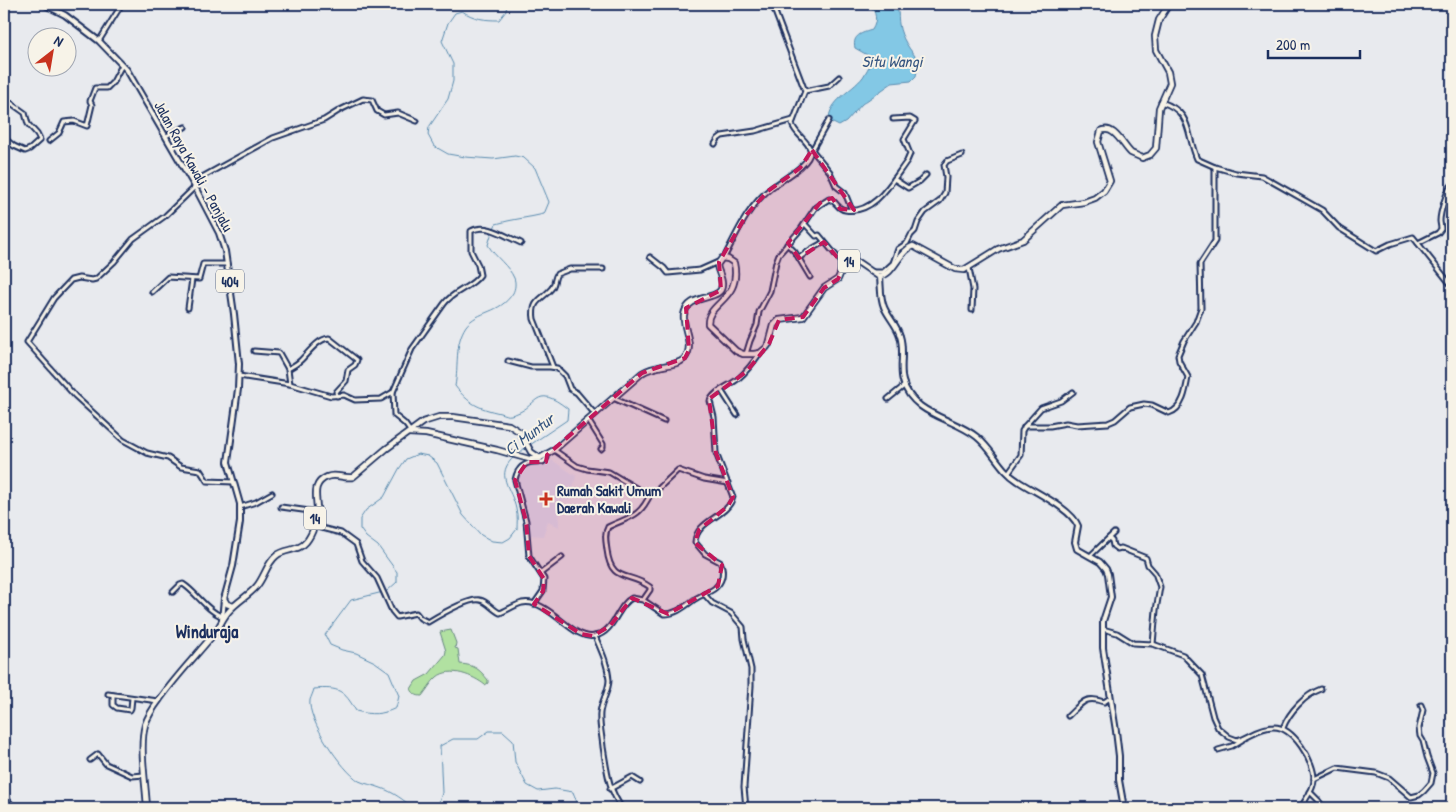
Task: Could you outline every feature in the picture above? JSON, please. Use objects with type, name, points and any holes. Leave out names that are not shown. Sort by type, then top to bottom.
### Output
[{"type":"highway","points":[[968,268],[998,249],[1023,240],[1057,207],[1067,203],[1090,200],[1104,191],[1109,185],[1110,176],[1098,142],[1101,131],[1105,129],[1111,130],[1130,151],[1142,158],[1150,155],[1156,148],[1158,116],[1161,102],[1170,80],[1168,72],[1158,55],[1155,36],[1159,20],[1169,4]]},
{"type":"highway","name":"14","points":[[760,354],[769,344],[772,330],[776,323],[782,319],[800,319],[824,288],[838,279],[844,265],[848,261],[855,261],[880,277],[890,272],[903,252],[913,246],[955,269],[964,270],[968,268]]},
{"type":"highway","points":[[410,432],[497,450],[524,459],[540,458],[547,455],[594,413],[647,370],[677,363],[686,358],[689,344],[684,323],[684,313],[692,302],[699,298],[715,295],[720,290],[722,284],[717,268],[718,262],[724,258],[734,263],[734,280],[729,294],[709,315],[708,324],[736,352],[760,354]]},
{"type":"highway","name":"14","points":[[147,808],[144,775],[145,728],[149,717],[179,672],[214,634],[222,618],[261,582],[277,555],[303,546],[309,538],[317,512],[315,492],[321,481],[332,476],[353,477],[373,459],[410,432],[428,420],[439,417],[453,417],[509,425],[522,434],[530,449],[540,458]]},
{"type":"highway","points":[[224,599],[227,604],[233,606]]},
{"type":"main road","name":"Jalan Raya Kawali – Panjalu","points":[[43,4],[65,15],[99,41],[123,65],[194,184],[219,233],[225,251],[235,322],[239,376],[227,456],[240,507],[240,522],[237,544],[224,599],[222,618]]},
{"type":"main road","points":[[880,277],[882,302],[901,338],[904,386],[912,397],[923,408],[977,437],[1008,474],[1072,515],[1078,526],[1076,547],[1104,565],[1108,574],[1111,597],[1104,616],[1103,648],[1118,745],[1119,780],[1124,808]]},
{"type":"street","points":[[99,41],[122,4]]},
{"type":"street","points":[[772,4],[805,91],[793,127],[830,172],[837,187],[845,193],[851,208],[854,210]]},
{"type":"street","points":[[50,141],[58,134],[64,122],[74,121],[87,126],[92,105],[90,101],[95,87],[107,88],[123,65]]},
{"type":"street","points":[[805,91],[829,86],[839,76]]},
{"type":"street","points":[[4,98],[25,113],[28,124],[40,140],[25,151],[14,146],[4,138]]},
{"type":"street","points":[[234,482],[207,481],[200,470],[180,467],[168,458],[147,453],[127,442],[75,396],[27,342],[54,298],[71,280],[79,278],[96,279],[114,262],[133,239],[158,222],[194,184],[273,138],[324,120],[363,99],[372,100],[377,111],[384,115],[396,113],[417,121]]},
{"type":"street","points":[[1161,102],[1174,106],[1182,114],[1190,131],[1197,159],[1215,167],[1241,174],[1262,176],[1322,210],[1339,228],[1376,251],[1390,244],[1411,237],[1414,238],[1452,286]]},
{"type":"street","points":[[746,354],[750,339],[757,325],[759,312],[770,291],[777,258],[805,224],[815,208],[830,200],[834,201],[838,208],[842,210],[866,207],[876,201],[909,158],[909,152],[904,139],[914,121],[910,118],[893,119]]},
{"type":"street","points":[[715,144],[722,136],[755,131],[794,120]]},
{"type":"street","points":[[724,258],[751,208],[768,190],[800,168],[829,120]]},
{"type":"street","points":[[166,136],[185,127]]},
{"type":"street","points":[[872,272],[883,272],[893,263],[898,250],[908,242],[922,216],[928,209],[940,201],[945,192],[945,164],[962,155]]},
{"type":"street","points":[[1023,427],[1066,423],[1078,425],[1108,423],[1116,420],[1130,407],[1149,404],[1169,413],[1175,411],[1180,404],[1188,377],[1179,361],[1178,353],[1198,317],[1201,304],[1200,264],[1215,241],[1215,167]]},
{"type":"street","points":[[894,179],[908,188],[926,175]]},
{"type":"street","points":[[1418,243],[1438,233],[1441,229],[1440,219],[1444,202],[1448,189],[1452,185]]},
{"type":"street","points":[[805,224],[815,235],[819,235],[844,265]]},
{"type":"street","points":[[410,432],[406,424],[394,415],[393,392],[411,352],[444,304],[449,298],[479,277],[479,268],[471,251],[470,233],[474,229],[489,229],[521,243]]},
{"type":"street","points":[[799,258],[824,242]]},
{"type":"street","points":[[787,244],[799,258],[810,277]]},
{"type":"street","points":[[650,258],[664,268],[668,274],[700,270],[718,262]]},
{"type":"street","points":[[152,292],[168,277],[200,278],[202,264],[227,264]]},
{"type":"street","points":[[968,268],[973,289],[972,310]]},
{"type":"street","points":[[553,367],[534,319],[533,314],[537,301],[552,288],[556,274],[570,269],[603,269]]},
{"type":"street","points":[[188,308],[192,279]]},
{"type":"street","points":[[288,369],[300,361],[319,342],[329,338],[358,360],[348,370],[346,380],[336,391],[337,396]]},
{"type":"street","points":[[254,351],[278,352],[288,369],[290,384]]},
{"type":"street","points":[[313,526],[341,533],[353,541],[358,548],[362,561],[376,576],[395,616],[399,618],[417,613],[427,622],[454,608],[478,600],[483,601],[500,613],[521,604],[534,604],[581,634],[595,636],[610,626],[629,599],[636,597],[643,600],[660,613],[666,615],[678,611],[718,586],[723,569],[720,562],[705,554],[698,548],[695,542],[695,537],[703,526],[731,503],[733,497],[716,453],[714,417],[710,401],[715,394],[746,372],[760,354]]},
{"type":"street","points":[[508,361],[531,367],[553,367],[562,372],[570,389],[577,393],[594,413]]},
{"type":"street","points":[[239,376],[290,384],[331,396],[344,395],[355,400],[381,399],[393,392]]},
{"type":"street","points":[[888,399],[904,386]]},
{"type":"street","points":[[722,390],[736,415]]},
{"type":"street","points":[[1008,474],[1021,455],[1023,427],[1041,408],[1061,401],[1073,392]]},
{"type":"street","points":[[613,397],[664,421]]},
{"type":"street","points":[[588,419],[603,444],[601,449]]},
{"type":"street","points":[[554,450],[577,466],[609,472],[642,492],[651,493]]},
{"type":"street","points":[[534,604],[541,595],[544,586],[543,576],[529,556],[526,521],[515,480],[523,465],[527,462],[543,462],[547,455]]},
{"type":"street","points":[[643,600],[650,587],[617,573],[611,568],[608,560],[606,535],[608,527],[630,518],[640,511],[651,493],[678,470],[704,479],[728,483]]},
{"type":"street","points":[[240,507],[256,502],[272,493]]},
{"type":"street","points":[[281,507],[317,512]]},
{"type":"street","points":[[1090,556],[1114,533]]},
{"type":"street","points":[[1109,538],[1112,541],[1112,545],[1117,549],[1121,548],[1146,558],[1148,565],[1157,575],[1160,590],[1153,644]]},
{"type":"street","points":[[541,573],[562,557]]},
{"type":"street","points":[[172,592],[183,584],[202,600],[212,612],[222,618]]},
{"type":"street","points":[[704,594],[712,603],[731,613],[744,628],[744,639],[751,669],[752,686],[744,787],[746,808]]},
{"type":"street","points":[[1103,629],[1117,633],[1134,643],[1153,644],[1181,653],[1202,675],[1212,717],[1218,728],[1233,740],[1244,738]]},
{"type":"street","points":[[595,636],[604,656],[609,677],[599,719],[607,774],[610,789],[622,808]]},
{"type":"street","points":[[1283,728],[1290,714],[1307,697],[1321,689]]},
{"type":"street","points":[[108,694],[158,701]]},
{"type":"street","points":[[113,695],[113,705],[116,708],[130,709],[132,698]]},
{"type":"street","points":[[1068,716],[1088,699],[1094,698],[1104,702],[1110,698]]},
{"type":"street","points":[[1314,779],[1337,768],[1376,773],[1390,778],[1411,797],[1419,795],[1431,783],[1434,773],[1420,736],[1419,728],[1423,710],[1421,705]]},
{"type":"street","points":[[1218,750],[1232,746],[1264,728],[1275,726],[1283,728],[1302,748],[1314,779],[1302,808]]},
{"type":"street","points":[[90,760],[98,754],[108,765],[132,776],[144,775]]},
{"type":"street","points":[[610,789],[632,777],[640,782]]},
{"type":"street","points":[[1310,792],[1324,808]]},
{"type":"street","points":[[4,795],[14,808]]},
{"type":"highlighted area","points":[[812,150],[854,210],[840,209],[832,198],[820,203],[788,243],[799,258],[824,242],[844,265],[838,279],[824,288],[803,317],[779,320],[769,344],[746,372],[709,399],[716,453],[733,497],[728,506],[699,530],[695,543],[722,565],[718,586],[668,614],[632,598],[610,626],[593,636],[581,634],[534,604],[543,591],[544,579],[529,556],[526,521],[515,480],[527,462],[546,462],[547,455],[642,373],[685,358],[689,350],[686,308],[721,290],[719,262],[747,214],[768,191],[800,168]]},
{"type":"shaded area","name":"Rumah Sakit Umum Daerah Kawali","points":[[552,460],[576,476],[570,500],[560,501],[559,527],[548,521],[543,536],[530,535],[518,485],[518,476],[523,467],[528,464],[546,465]]},
{"type":"green space","points":[[451,630],[456,643],[455,648],[458,649],[460,664],[476,668],[488,680],[488,683],[485,685],[475,678],[455,672],[448,672],[437,677],[422,696],[417,695],[411,689],[416,681],[429,674],[445,655],[446,651],[440,632]]},
{"type":"water","name":"Situ Wangi","points":[[870,4],[896,4],[899,24],[904,39],[919,61],[916,76],[911,81],[892,83],[862,104],[846,122],[839,126],[829,121],[832,108],[863,77],[871,62],[869,56],[855,48],[854,44],[856,37],[872,30],[874,26],[874,10]]},
{"type":"waterway","name":"Ci Muntur","points":[[494,228],[496,224],[502,222],[544,214],[549,202],[535,168],[524,158],[515,156],[493,159],[448,154],[434,146],[428,135],[429,127],[448,99],[453,81],[453,64],[442,41],[448,23],[455,13],[462,11],[471,16],[499,20],[506,11],[507,4]]},
{"type":"waterway","name":"Ci Muntur","points":[[492,232],[488,245],[512,274],[515,286],[513,293],[502,305],[477,317],[466,326],[458,348],[455,386],[474,404],[507,415],[520,412],[542,397],[548,397],[557,401],[568,409],[567,420],[530,445]]},
{"type":"waterway","name":"Ci Muntur","points":[[518,454],[526,447]]},
{"type":"waterway","name":"Ci Muntur","points":[[413,808],[390,792],[359,781],[335,756],[320,732],[311,709],[310,700],[314,689],[340,691],[348,698],[356,711],[372,714],[396,708],[399,696],[389,672],[375,662],[356,653],[330,645],[325,635],[351,600],[387,591],[397,582],[397,572],[378,546],[366,537],[360,529],[360,519],[366,510],[384,497],[406,459],[418,454],[428,456],[437,463],[463,515],[481,535],[492,541],[503,542],[510,538],[517,529],[517,512],[505,476],[505,469],[515,456]]},
{"type":"waterway","name":"Ci Muntur","points":[[437,808],[442,793],[440,746],[453,739],[478,739],[489,731],[503,731],[513,740],[515,762],[527,785],[538,791],[555,789],[573,792],[578,805],[577,808]]},
{"type":"place","name":"Rumah Sakit Umum Daerah Kawali","points":[[546,499]]},
{"type":"district","name":"Winduraja","points":[[207,631]]}]
